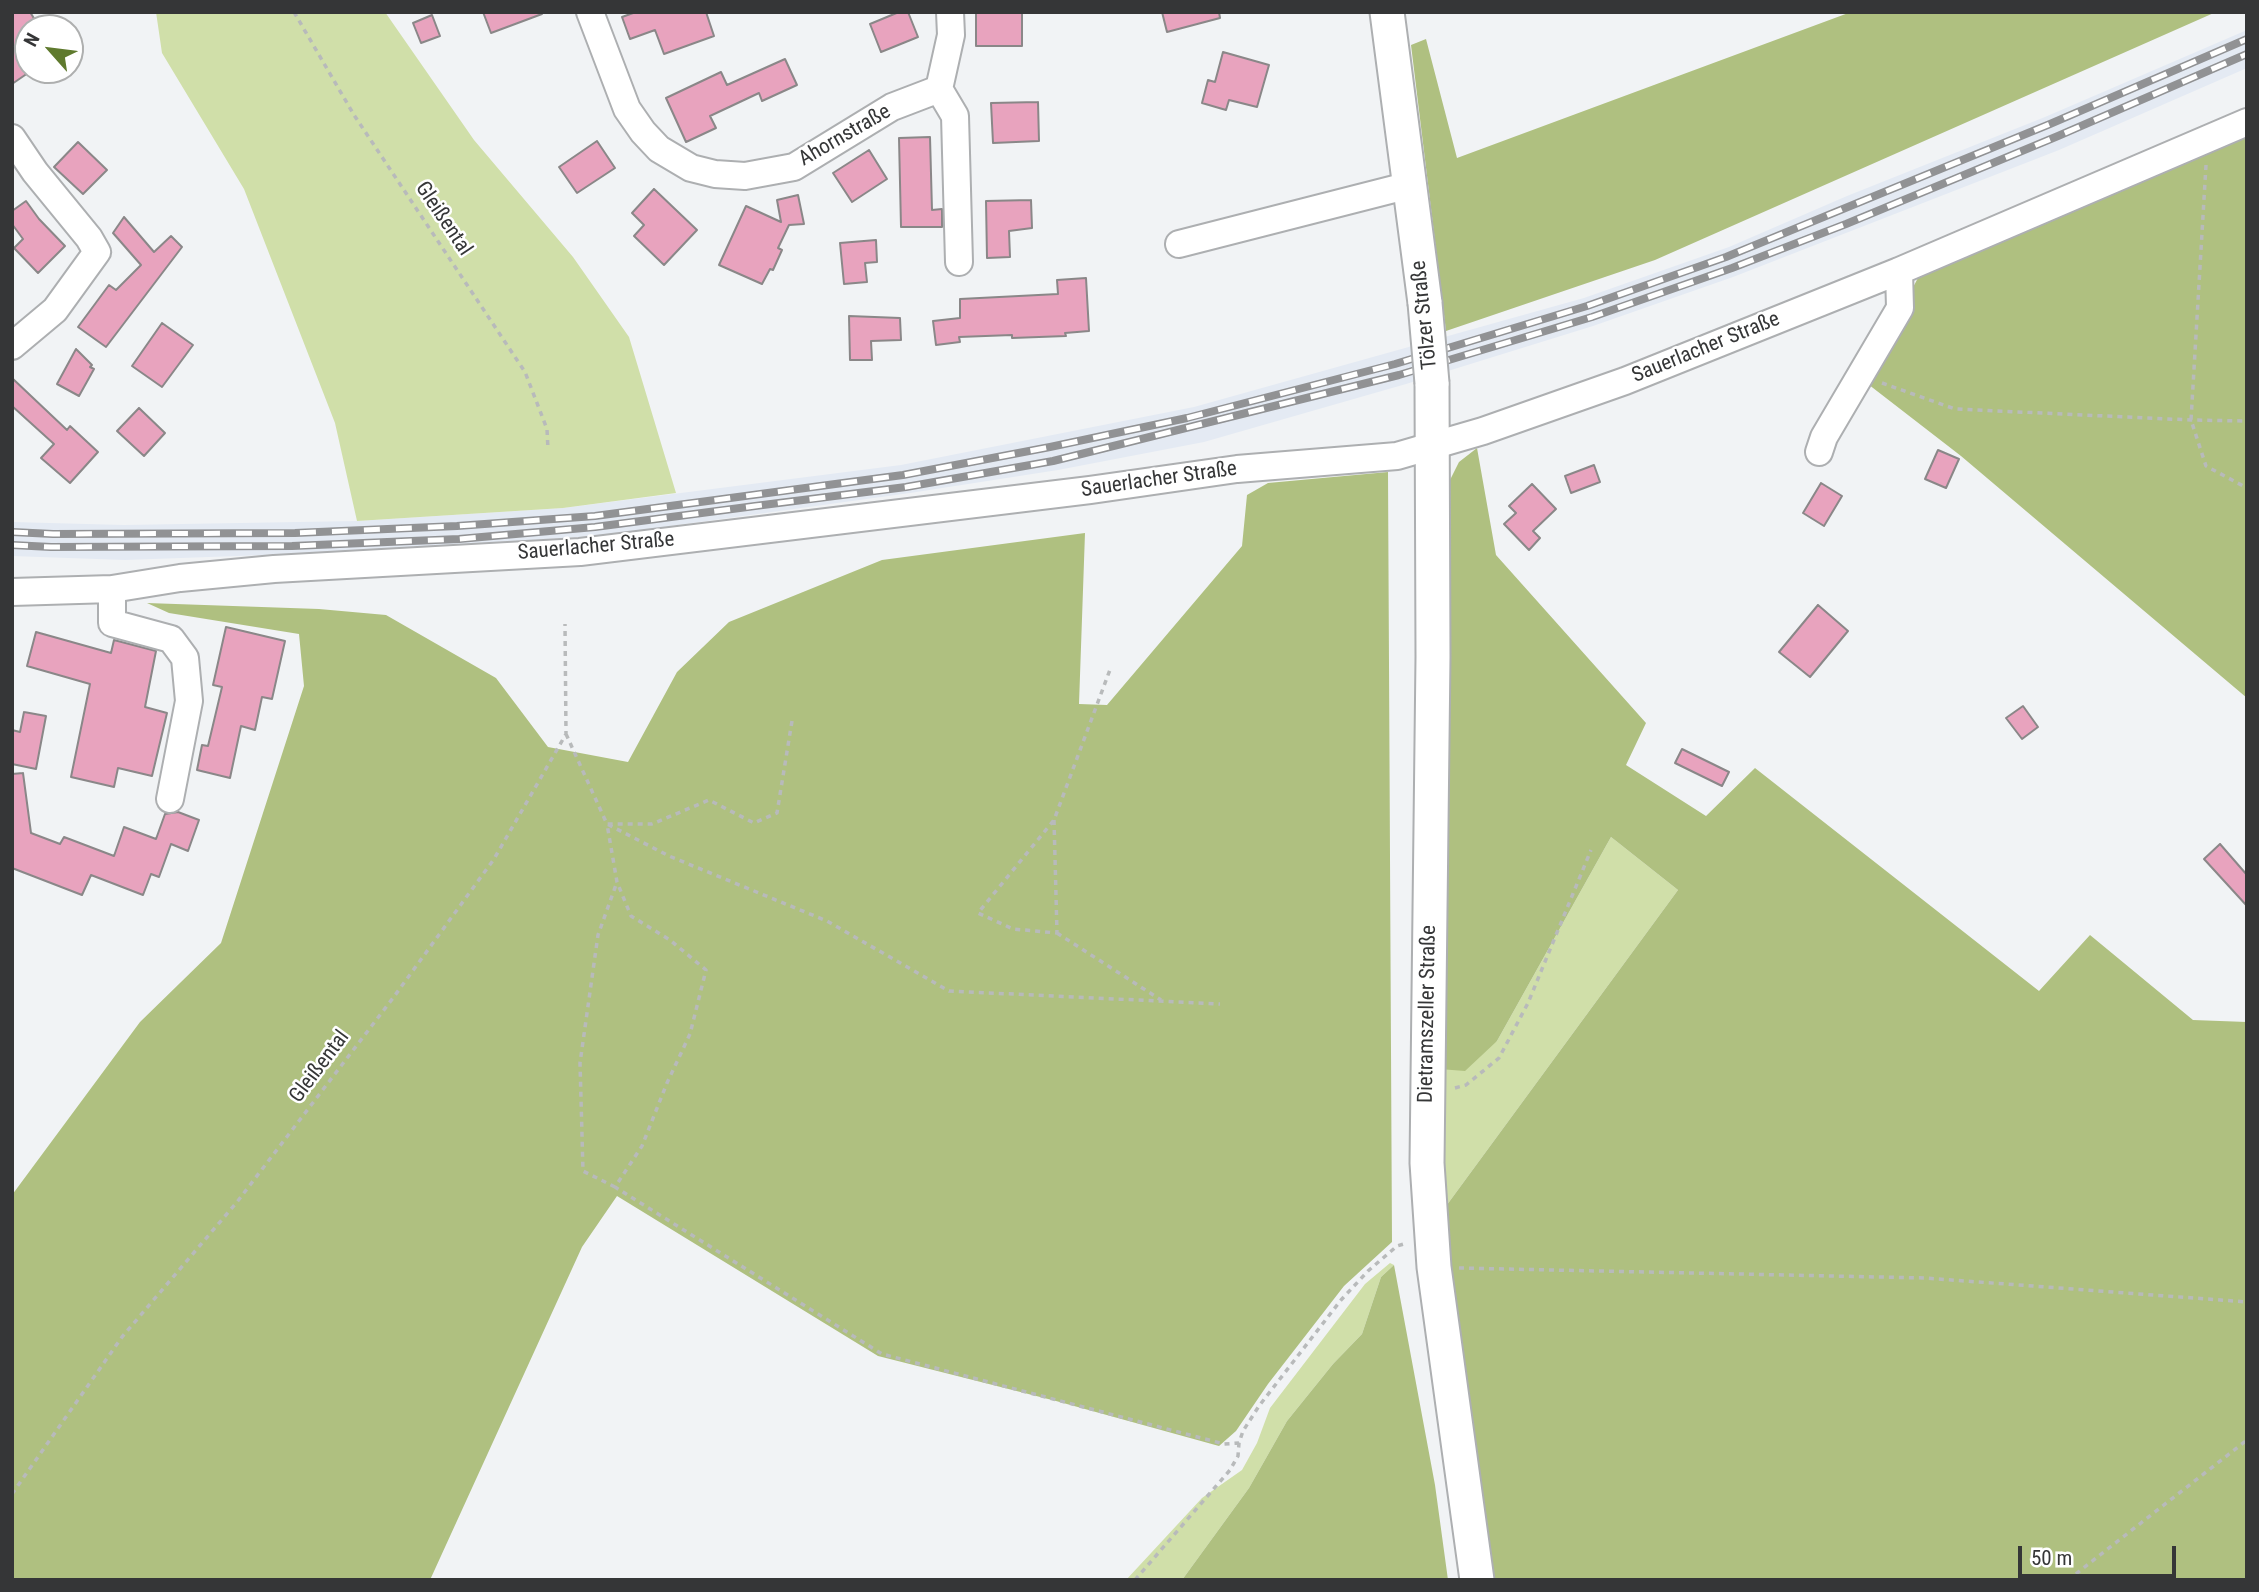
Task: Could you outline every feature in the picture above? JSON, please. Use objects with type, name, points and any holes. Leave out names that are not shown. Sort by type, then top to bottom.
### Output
[{"type":"main road","name":"Tölzer Straße","points":[[1387,12],[1425,303],[1434,445]]},
{"type":"main road","name":"Dietramszeller Straße","points":[[1434,445],[1426,1097],[1433,1252],[1477,1580]]},
{"type":"street","name":"Ahornstraße","points":[[590,12],[627,108],[643,132],[659,149],[691,168],[715,174],[745,176],[794,167],[892,107],[939,89]]},
{"type":"street","points":[[950,12],[951,35],[939,89],[955,116],[959,262]]},
{"type":"street","name":"Sauerlacher Straße","points":[[12,592],[112,589],[180,578],[274,569],[580,552],[1076,492],[1237,469],[1397,456],[1483,432],[1625,381],[1899,271],[2247,122]]},
{"type":"street","points":[[12,138],[97,252],[55,310],[12,346]]},
{"type":"street","points":[[1179,244],[1410,185]]},
{"type":"street","points":[[1819,452],[1824,437],[1900,309],[1899,271]]},
{"type":"street","points":[[112,589],[112,623],[172,639],[185,659],[189,701],[170,799]]},
{"type":"path","name":"Gleißental","points":[[294,12],[354,115],[525,372],[547,429],[548,450]]},
{"type":"path","points":[[2207,139],[2191,420],[2206,466],[2247,488]]},
{"type":"path","points":[[1860,375],[1955,409],[2247,421]]},
{"type":"path","points":[[565,624],[566,734],[607,824],[617,882],[631,916],[670,940],[706,970],[690,1034],[642,1146],[615,1187]]},
{"type":"path","points":[[1057,933],[1054,820],[1111,667]]},
{"type":"path","points":[[607,824],[652,824],[709,800],[754,822],[777,813],[792,721]]},
{"type":"path","name":"Gleißental","points":[[12,1494],[122,1338],[237,1202],[455,913],[494,859],[566,734]]},
{"type":"path","points":[[1054,820],[978,913],[1013,929],[1057,933],[1163,1002]]},
{"type":"path","points":[[607,824],[669,856],[827,921],[949,991],[1220,1004]]},
{"type":"path","points":[[1426,1097],[1466,1085],[1499,1058],[1528,1003],[1591,850]]},
{"type":"path","points":[[617,882],[598,935],[580,1063],[583,1171],[615,1187],[882,1354],[1224,1444],[1238,1443]]},
{"type":"path","points":[[1135,1580],[1230,1470],[1238,1456],[1238,1443],[1259,1406],[1353,1286],[1397,1246],[1433,1252],[1925,1278],[2247,1302]]},
{"type":"path","points":[[2068,1580],[2247,1440]]},
{"type":"shaded area","points":[[2247,30],[2247,68],[2059,150],[1733,277],[1593,326],[1406,384],[1204,442],[1058,470],[910,493],[598,536],[293,554],[125,560],[12,556],[12,522],[124,525],[357,521],[563,508],[901,465],[1194,407],[1584,298],[1729,247],[1847,196],[2045,117]]},
{"type":"green space","points":[[156,12],[385,12],[474,140],[573,257],[629,337],[676,493],[563,508],[357,521],[335,423],[244,189],[162,53]]},
{"type":"green space","points":[[1851,12],[2216,12],[1655,260],[1446,331],[1411,45],[1426,39],[1457,158]]},
{"type":"green space","points":[[2247,137],[2247,698],[1961,456],[1864,381],[1920,274]]},
{"type":"green space","points":[[1477,448],[1496,555],[1646,723],[1626,765],[1706,816],[1755,768],[2039,991],[2090,935],[2193,1020],[2247,1022],[2247,1580],[1488,1580],[1441,1213],[1678,890],[1611,837],[1497,1041],[1465,1071],[1439,1069],[1451,657],[1448,484],[1459,462]]},
{"type":"green space","points":[[1388,472],[1392,1242],[1344,1286],[1268,1384],[1236,1431],[1219,1446],[878,1356],[617,1196],[582,1247],[430,1580],[12,1580],[12,1195],[140,1022],[221,943],[304,686],[299,634],[169,613],[147,603],[319,609],[386,615],[496,678],[548,747],[628,762],[677,672],[729,622],[882,560],[1085,533],[1079,704],[1107,705],[1242,546],[1247,495],[1268,483]]},
{"type":"green space","points":[[1611,837],[1678,890],[1441,1213],[1439,1069],[1497,1041]]},
{"type":"green space","points":[[1390,1263],[1394,1265],[1381,1277],[1362,1334],[1333,1364],[1287,1421],[1249,1488],[1182,1580],[1126,1580],[1202,1498],[1242,1470],[1257,1443],[1270,1408],[1365,1284]]},
{"type":"green space","points":[[1394,1265],[1435,1485],[1448,1580],[1182,1580],[1249,1488],[1287,1421],[1333,1364],[1362,1334],[1381,1277]]},
{"type":"building","points":[[12,12],[30,12],[31,14],[14,14],[12,84]]},
{"type":"building","points":[[483,12],[542,12],[542,14],[491,33]]},
{"type":"building","points":[[636,12],[706,12],[714,36],[664,54],[655,30],[630,39],[622,17]]},
{"type":"building","points":[[899,12],[908,12],[918,37],[881,52],[870,24]]},
{"type":"building","points":[[976,12],[1022,12],[1022,46],[976,46]]},
{"type":"building","points":[[1162,12],[1219,12],[1220,18],[1167,32]]},
{"type":"building","points":[[432,15],[440,36],[421,43],[413,23]]},
{"type":"building","points":[[1223,52],[1269,65],[1257,107],[1229,100],[1226,110],[1202,103],[1208,80],[1215,82]]},
{"type":"building","points":[[785,59],[797,85],[762,101],[759,93],[710,116],[716,128],[686,142],[666,98],[721,72],[727,85]]},
{"type":"building","points":[[1038,102],[1039,141],[993,143],[991,103]]},
{"type":"building","points":[[930,137],[932,210],[942,209],[942,227],[901,227],[899,138]]},
{"type":"building","points":[[597,141],[615,168],[577,193],[559,167]]},
{"type":"building","points":[[78,142],[107,170],[83,194],[54,167]]},
{"type":"building","points":[[869,150],[887,179],[852,202],[833,173]]},
{"type":"building","points":[[654,189],[697,230],[664,265],[634,236],[644,225],[632,213]]},
{"type":"building","points":[[798,195],[804,224],[789,225],[778,248],[782,250],[773,270],[770,269],[762,284],[719,265],[746,206],[781,222],[777,200]]},
{"type":"building","points":[[1031,200],[1032,228],[1009,231],[1010,257],[987,258],[986,201]]},
{"type":"building","points":[[26,201],[65,246],[38,273],[14,248],[23,239],[12,224],[12,211]]},
{"type":"building","points":[[124,217],[154,252],[171,236],[182,247],[106,347],[78,327],[109,285],[116,290],[141,265],[113,233]]},
{"type":"building","points":[[876,240],[877,262],[865,263],[867,282],[844,284],[840,243]]},
{"type":"building","points":[[1086,278],[1089,331],[1065,333],[1066,336],[959,337],[960,342],[936,345],[933,321],[960,318],[960,299],[1058,294],[1057,280]]},
{"type":"building","points":[[849,316],[900,318],[901,340],[871,341],[872,360],[850,360]]},
{"type":"building","points":[[162,323],[193,345],[162,387],[132,366]]},
{"type":"building","points":[[76,349],[94,369],[79,396],[57,384]]},
{"type":"building","points":[[12,378],[67,430],[70,426],[98,452],[70,483],[41,458],[54,444],[12,406]]},
{"type":"building","points":[[139,408],[165,433],[144,456],[117,431]]},
{"type":"building","points":[[1938,450],[1959,459],[1946,488],[1925,479]]},
{"type":"building","points":[[1594,465],[1600,482],[1571,493],[1565,476]]},
{"type":"building","points":[[1821,483],[1842,496],[1824,526],[1803,513]]},
{"type":"building","points":[[1532,484],[1556,509],[1533,531],[1540,538],[1529,550],[1504,524],[1516,513],[1509,506]]},
{"type":"building","points":[[1818,605],[1848,631],[1810,677],[1779,652]]},
{"type":"building","points":[[226,627],[285,641],[272,699],[262,697],[255,730],[241,726],[230,778],[197,770],[202,745],[208,746],[222,687],[213,685]]},
{"type":"building","points":[[36,632],[111,653],[114,640],[156,651],[145,707],[167,713],[152,776],[118,768],[114,787],[71,777],[90,684],[27,666]]},
{"type":"building","points":[[2023,706],[2038,727],[2022,739],[2006,718]]},
{"type":"building","points":[[24,712],[46,716],[36,769],[12,764],[12,730],[20,732]]},
{"type":"building","points":[[1682,749],[1729,772],[1722,786],[1675,763]]},
{"type":"building","points":[[23,773],[31,833],[60,844],[64,837],[114,856],[124,827],[156,839],[165,814],[178,812],[199,820],[188,851],[171,844],[159,877],[151,874],[143,895],[91,875],[82,895],[12,868],[12,774]]},
{"type":"building","points":[[2220,844],[2247,875],[2247,906],[2204,859]]},
{"type":"railway","points":[[12,532],[295,533],[457,526],[595,516],[903,475],[1187,418],[1395,364],[1587,306],[1726,257],[2050,124],[2247,39]]},
{"type":"railway","points":[[12,545],[292,546],[459,539],[595,527],[906,487],[1053,461],[1399,375],[1592,317],[1732,268],[1846,224],[2247,54]]}]
